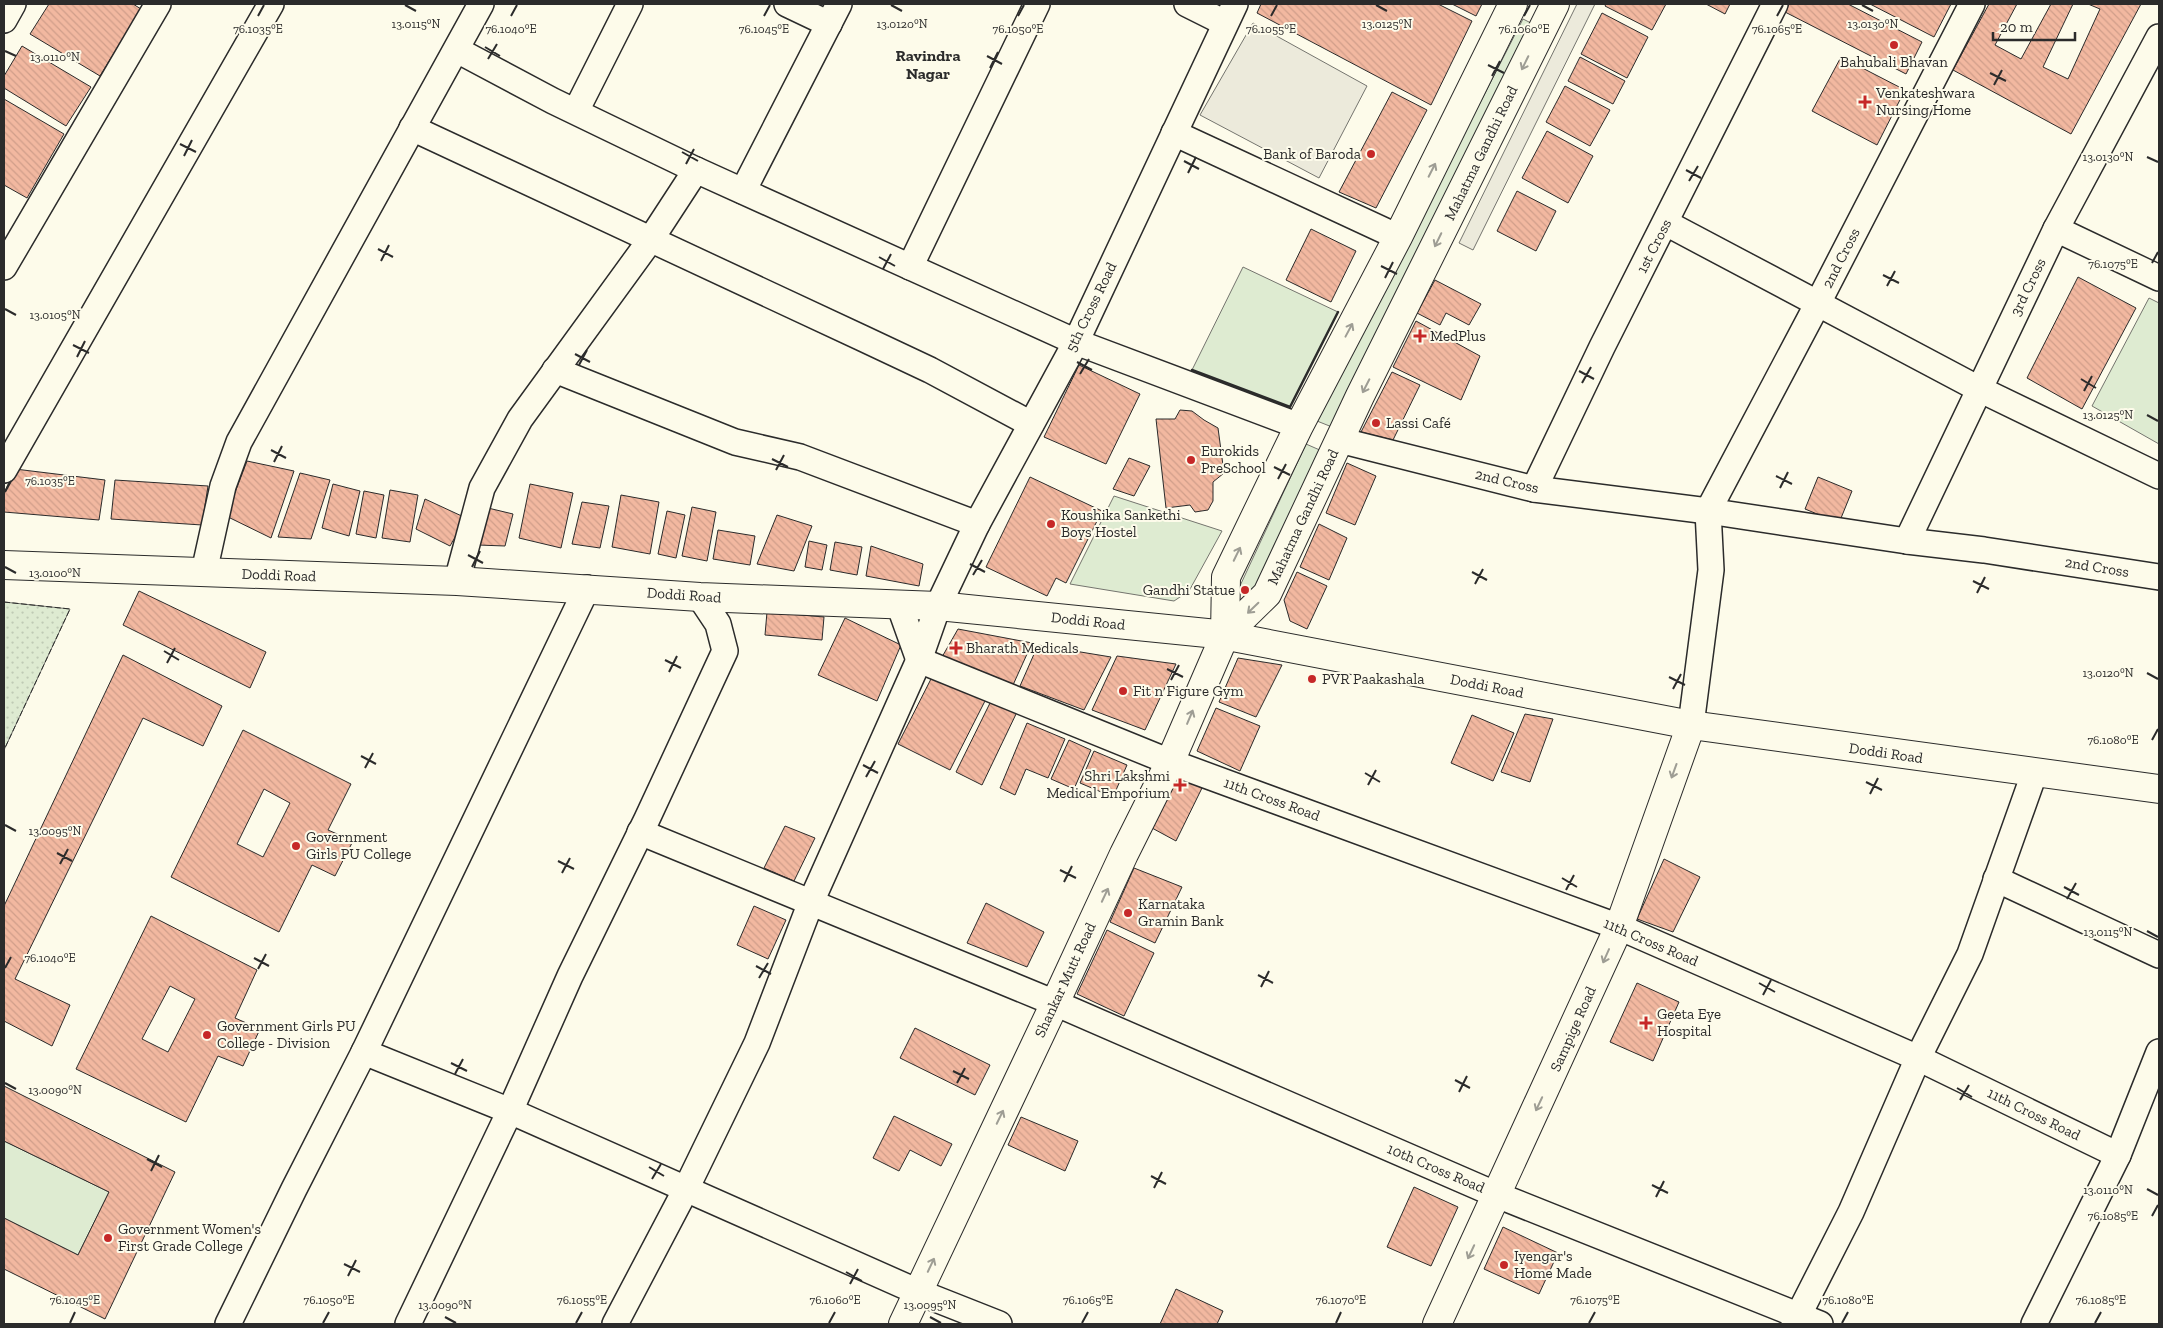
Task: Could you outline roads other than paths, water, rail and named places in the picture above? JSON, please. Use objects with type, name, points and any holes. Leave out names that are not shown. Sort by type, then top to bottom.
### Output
[{"type":"street","points":[[4,20],[13,4]]},
{"type":"street","points":[[4,268],[158,4]]},
{"type":"street","points":[[4,470],[272,4]]},
{"type":"street","points":[[204,572],[223,486],[239,442],[481,4]]},
{"type":"street","points":[[576,111],[630,4]]},
{"type":"street","points":[[743,192],[834,14],[787,4]]},
{"type":"street","points":[[910,267],[1037,4]]},
{"type":"street","points":[[1186,4],[1230,13]]},
{"type":"street","points":[[1225,635],[1226,577],[1299,426],[1398,237],[1513,4]]},
{"type":"street","points":[[1523,4],[1551,11]]},
{"type":"street","name":"1st Cross","points":[[1534,489],[1602,347],[1775,4]]},
{"type":"street","name":"2nd Cross","points":[[1708,511],[1818,303],[1972,4]]},
{"type":"street","name":"Mahatma Gandhi Road","points":[[1225,635],[1267,594],[1340,440],[1551,11]]},
{"type":"street","name":"5th Cross Road","points":[[615,1324],[686,1189],[757,1043],[811,902],[918,660],[938,606],[977,524],[1076,342],[1230,13]]},
{"type":"street","name":"3rd Cross","points":[[1907,541],[2056,229],[2159,37]]},
{"type":"street","points":[[457,50],[553,101],[696,170],[1076,342],[1340,440]]},
{"type":"street","points":[[412,128],[930,370],[1031,424]]},
{"type":"street","points":[[1174,134],[1398,237]]},
{"type":"street","points":[[456,581],[482,488],[520,419],[651,239],[696,170]]},
{"type":"street","points":[[1666,222],[1979,389],[2159,476]]},
{"type":"street","points":[[2056,229],[2159,278]]},
{"type":"street","points":[[555,370],[735,442],[800,457],[977,524]]},
{"type":"street","name":"2nd Cross","points":[[1340,440],[1534,489],[1708,511],[2159,577]]},
{"type":"street","points":[[1691,725],[1711,570],[1708,511]]},
{"type":"street","name":"Doddi Road","points":[[4,565],[456,581],[587,588],[700,597],[938,606],[1225,635],[1691,725],[2034,774],[2159,789]]},
{"type":"street","points":[[228,1324],[364,1052],[587,588]]},
{"type":"street","points":[[408,1324],[510,1111],[570,976],[725,651],[718,624],[700,597]]},
{"type":"street","points":[[899,604],[918,660]]},
{"type":"street","name":"Shankar Mutt Road","points":[[903,1324],[1056,1003],[1124,854],[1170,762],[1225,635]]},
{"type":"street","name":"11th Cross Road","points":[[918,660],[1170,762],[1619,927],[1918,1058],[2118,1155]]},
{"type":"street","name":"Sampige Road","points":[[1437,1324],[1619,927],[1691,725]]},
{"type":"street","points":[[1804,1321],[1918,1058],[1970,954],[2034,774]]},
{"type":"street","name":"10th Cross Road","points":[[640,832],[1056,1003],[1497,1195],[1804,1321]]},
{"type":"street","points":[[1996,879],[2159,955]]},
{"type":"street","points":[[364,1052],[510,1111],[918,1292],[999,1324]]},
{"type":"street","points":[[2034,1324],[2118,1155],[2159,1052]]},
{"type":"place","name":"Bahubali Bhavan","points":[[1894,45]]},
{"type":"place","name":"Venkateshwara Nursing Home","points":[[1865,102]]},
{"type":"place","name":"Bank of Baroda","points":[[1371,154]]},
{"type":"place","name":"MedPlus","points":[[1420,336]]},
{"type":"place","name":"Lassi Café","points":[[1376,423]]},
{"type":"place","name":"Eurokids PreSchool","points":[[1191,460]]},
{"type":"place","name":"Koushika Sankethi Boys Hostel","points":[[1051,524]]},
{"type":"place","name":"Gandhi Statue","points":[[1245,590]]},
{"type":"place","name":"Bharath Medicals","points":[[956,648]]},
{"type":"place","name":"PVR Paakashala","points":[[1312,679]]},
{"type":"place","name":"Fit n Figure Gym","points":[[1123,691]]},
{"type":"place","name":"Shri Lakshmi Medical Emporium","points":[[1180,785]]},
{"type":"place","name":"Government Girls PU College","points":[[296,846]]},
{"type":"place","name":"Karnataka Gramin Bank","points":[[1128,913]]},
{"type":"place","name":"Geeta Eye Hospital","points":[[1646,1023]]},
{"type":"place","name":"Government Girls PU College - Division","points":[[207,1035]]},
{"type":"place","name":"Government Women's First Grade College","points":[[108,1238]]},
{"type":"place","name":"Iyengar's Home Made","points":[[1504,1265]]},
{"type":"district","name":"Ravindra Nagar","points":[[928,64]]}]
